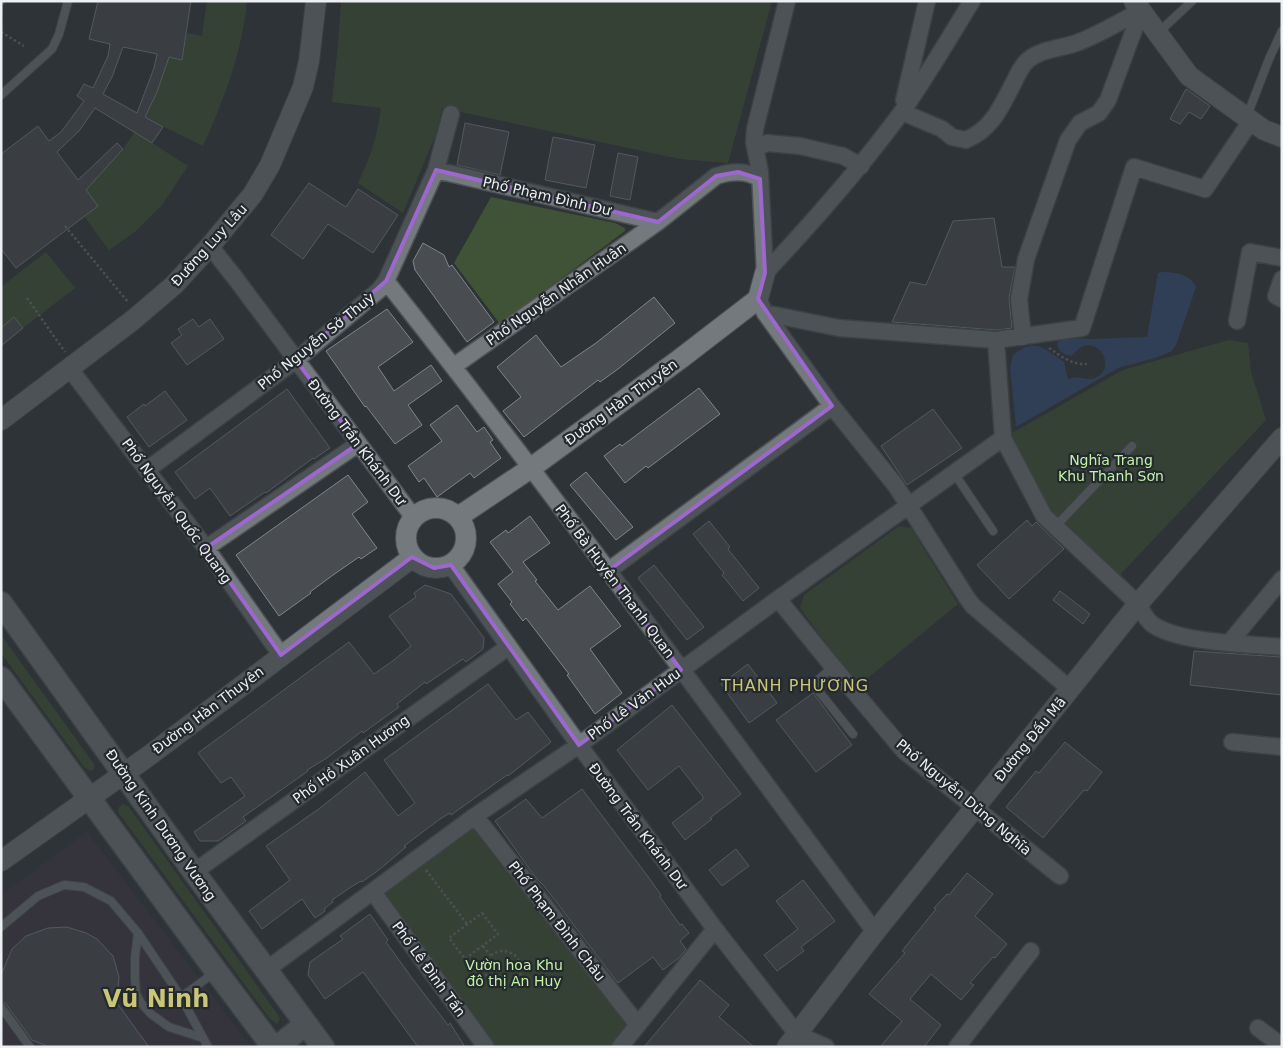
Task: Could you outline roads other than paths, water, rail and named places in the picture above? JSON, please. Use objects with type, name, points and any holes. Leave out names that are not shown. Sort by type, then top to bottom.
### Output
[{"type":"main road","name":"Đường Kinh Dương Vương","points":[[1,603],[194,872],[323,1047]]},
{"type":"main road","points":[[1,678],[273,1047]]},
{"type":"main road","points":[[277,1047],[306,1024]]},
{"type":"street","name":"Đường Luy Lâu","points":[[1,420],[68,362],[133,320],[174,285],[210,246],[253,194],[270,165],[303,87],[309,61],[316,1]]},
{"type":"street","points":[[787,1],[756,121],[754,136],[760,180],[765,273],[762,306],[832,406],[896,486],[973,606],[1070,689]]},
{"type":"street","points":[[902,112],[927,1]]},
{"type":"street","points":[[765,273],[805,231],[861,166],[902,112],[972,1]]},
{"type":"street","points":[[902,112],[942,130],[952,137],[966,140],[982,132],[998,114],[1021,68],[1027,60],[1043,52],[1080,42],[1138,6]]},
{"type":"street","points":[[1138,6],[1189,76],[1264,130],[1282,137]]},
{"type":"street","points":[[1027,336],[1019,299],[1026,259],[1068,140],[1080,123],[1099,113],[1108,100],[1138,6]]},
{"type":"street","name":"Phố Nguyễn Sở Thuỳ","points":[[148,469],[296,360],[373,296],[386,282],[436,170],[451,114]]},
{"type":"street","points":[[762,306],[839,328],[996,340],[1082,328],[1134,168],[1205,189],[1249,119]]},
{"type":"street","points":[[756,148],[768,143],[800,146],[843,156],[861,166]]},
{"type":"street","name":"Phố Phạm Đình Dư","points":[[436,170],[658,222]]},
{"type":"street","name":"Phố Nguyễn Nhân Huân","points":[[454,366],[658,222],[716,176],[724,173],[738,172],[754,175],[760,180]]},
{"type":"street","name":"Đường Trần Khánh Dư","points":[[210,246],[236,278],[414,518]]},
{"type":"street","points":[[1237,321],[1250,252],[1282,258]]},
{"type":"street","points":[[1282,279],[1276,296],[1282,299]]},
{"type":"street","name":"Phố Bà Huyện Thanh Quan","points":[[386,282],[454,366],[531,468],[875,932]]},
{"type":"street","name":"Đường Hàn Thuyên","points":[[458,517],[531,468],[680,359],[762,306]]},
{"type":"street","points":[[996,340],[1003,438],[1044,516],[1138,604],[1148,621],[1153,625],[1173,634],[1191,638],[1282,647]]},
{"type":"street","name":"Phố Nguyễn Quốc Quang","points":[[68,362],[206,548],[280,655]]},
{"type":"street","points":[[608,571],[832,406]]},
{"type":"street","name":"Phố Lê Văn Hưu","points":[[266,970],[475,816],[579,745],[778,599],[1003,438]]},
{"type":"street","name":"Đường Đấu Mã","points":[[797,1042],[875,932],[1138,604],[1282,438]]},
{"type":"street","points":[[206,548],[358,444]]},
{"type":"street","points":[[434,508],[447,510],[458,517],[465,530],[466,544],[460,557],[450,564],[438,568],[429,567],[413,557],[408,547],[406,535],[414,518],[421,512],[434,508]]},
{"type":"street","name":"Đường Hàn Thuyên","points":[[1,861],[124,773],[413,557]]},
{"type":"street","name":"Đường Trần Khánh Dư","points":[[450,564],[579,745],[797,1042],[826,1047]]},
{"type":"street","points":[[1230,642],[1282,579]]},
{"type":"street","name":"Phố Nguyễn Dũng Nghĩa","points":[[778,599],[904,751],[1060,876]]},
{"type":"street","name":"Phố Hồ Xuân Hương","points":[[194,872],[508,647]]},
{"type":"street","points":[[1232,742],[1282,747]]},
{"type":"street","name":"Phố Phạm Đình Châu","points":[[475,816],[638,1025]]},
{"type":"street","name":"Phố Lê Đình Tấn","points":[[373,892],[486,1047]]},
{"type":"street","points":[[620,1047],[715,930]]},
{"type":"street","points":[[957,1047],[1031,951]]},
{"type":"street","points":[[1258,1028],[1280,1044]]},
{"type":"lane","points":[[1,94],[52,49],[59,34],[68,1]]},
{"type":"lane","points":[[1157,33],[1192,1]]},
{"type":"lane","points":[[1249,119],[1269,59],[1282,32]]},
{"type":"lane","points":[[1055,527],[1132,446]]},
{"type":"lane","points":[[954,473],[993,531]]},
{"type":"lane","points":[[833,667],[813,684],[853,734]]},
{"type":"lane","points":[[1,927],[38,896],[64,885],[84,887],[111,901],[138,933],[181,997],[208,1047]]},
{"type":"lane","points":[[138,933],[134,978],[136,994],[141,1003],[151,1014],[169,1027],[204,1038]]},
{"type":"lane","points":[[181,997],[216,972]]},
{"type":"lane","points":[[1,1008],[30,1047]]},
{"type":"water","points":[[1163,272],[1187,277],[1196,287],[1176,345],[1172,351],[1158,357],[1118,368],[1016,427],[1010,368],[1013,355],[1028,347],[1040,347],[1064,362],[1068,379],[1095,378],[1104,369],[1104,357],[1101,351],[1090,345],[1083,346],[1071,356],[1059,349],[1057,344],[1059,340],[1066,338],[1147,337],[1158,273]]},
{"type":"district","name":"THANH PHƯƠNG","points":[[795,685]]},
{"type":"district","name":"Vũ Ninh","points":[[156,999]]},
{"type":"park label","name":"Nghĩa Trang Khu Thanh Sơn","points":[[1111,468]]},
{"type":"park label","name":"Vườn hoa Khu đô thị An Huy","points":[[514,974]]}]
